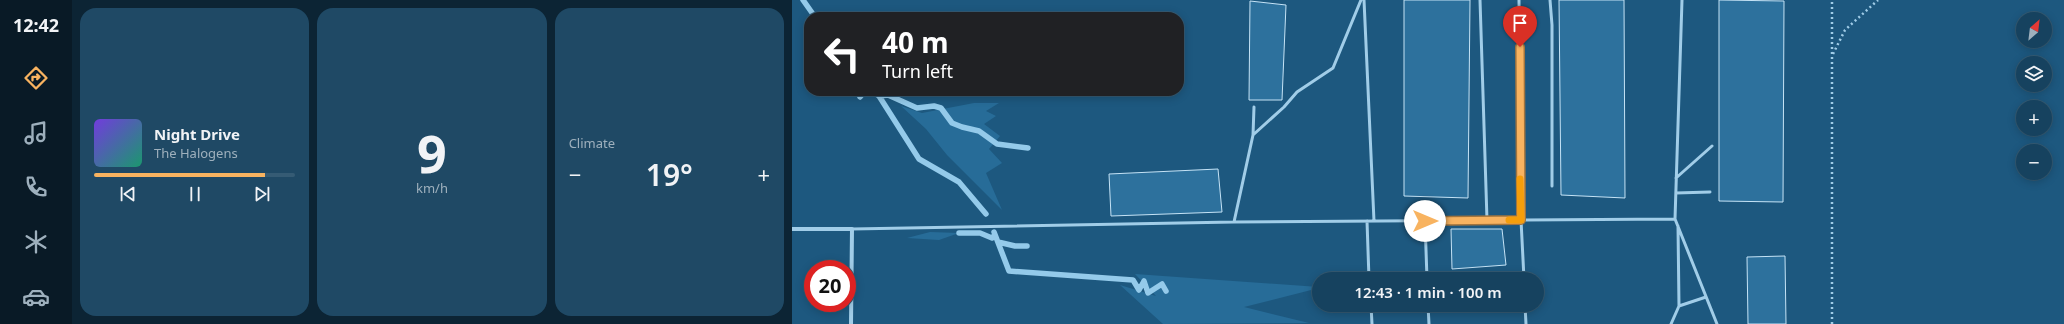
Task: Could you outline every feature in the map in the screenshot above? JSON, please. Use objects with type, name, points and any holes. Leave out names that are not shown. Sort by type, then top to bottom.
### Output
[{"type":"street","points":[[792,229],[852,229],[851,324]]},
{"type":"lane","points":[[1253,135],[1284,107],[1297,92],[1333,68],[1363,0]]},
{"type":"lane","points":[[1363,0],[1374,221]]},
{"type":"lane","points":[[1480,0],[1487,220]]},
{"type":"lane","points":[[1519,0],[1521,220],[1524,272]]},
{"type":"lane","points":[[1550,0],[1552,26],[1552,186]]},
{"type":"lane","points":[[1682,0],[1675,219],[1717,324]]},
{"type":"lane","points":[[1234,222],[1253,135],[1254,107]]},
{"type":"lane","points":[[1676,178],[1712,146]]},
{"type":"lane","points":[[1676,193],[1710,192]]},
{"type":"lane","points":[[852,229],[877,227],[1234,222],[1675,219]]},
{"type":"lane","points":[[1367,221],[1370,272]]},
{"type":"lane","points":[[1425,221],[1427,272]]},
{"type":"lane","points":[[1671,324],[1679,306],[1678,225]]},
{"type":"lane","points":[[1679,306],[1706,297]]},
{"type":"lane","points":[[1371,312],[1372,324]]},
{"type":"lane","points":[[1428,312],[1429,324]]},
{"type":"lane","points":[[1525,312],[1526,324]]},
{"type":"path","points":[[1832,0],[1832,324]]},
{"type":"path","points":[[1833,54],[1845,30],[1878,0]]},
{"type":"shaded area","points":[[974,103],[999,103],[986,111],[996,116],[984,124],[1000,136],[989,149],[1002,163],[986,173],[1002,210],[947,155],[926,129],[901,106],[922,113]]},
{"type":"shaded area","points":[[930,232],[959,233],[939,240],[907,238]]},
{"type":"shaded area","points":[[1135,274],[1312,287],[1312,290],[1244,307],[1309,323],[1163,324],[1120,285],[1156,296]]},
{"type":"building","points":[[1404,0],[1470,0],[1468,198],[1404,196]]},
{"type":"building","points":[[1559,0],[1624,0],[1625,198],[1561,195]]},
{"type":"building","points":[[1719,0],[1784,1],[1783,202],[1719,201]]},
{"type":"building","points":[[1250,1],[1286,5],[1282,100],[1249,100]]},
{"type":"building","points":[[1218,169],[1222,212],[1111,216],[1109,174]]},
{"type":"building","points":[[1451,229],[1502,229],[1506,265],[1452,269]]},
{"type":"building","points":[[1785,256],[1786,324],[1748,324],[1747,257]]},
{"type":"waterway","points":[[803,0],[811,12]]},
{"type":"waterway","points":[[879,96],[919,159],[959,182],[986,214]]},
{"type":"waterway","points":[[890,96],[917,108],[934,106],[941,108],[952,123],[979,131],[997,144],[1028,148]]},
{"type":"waterway","points":[[994,232],[1009,271],[1133,280],[1139,290],[1144,281],[1148,293],[1162,284],[1166,291]]},
{"type":"waterway","points":[[959,233],[980,233],[992,238],[995,235]]},
{"type":"waterway","points":[[998,242],[1015,246],[1027,246]]},
{"type":"slow traffic","points":[[1509,220],[1521,220],[1520,179]]},
{"type":"route","points":[[1425,221],[1521,220],[1520,47]]}]
